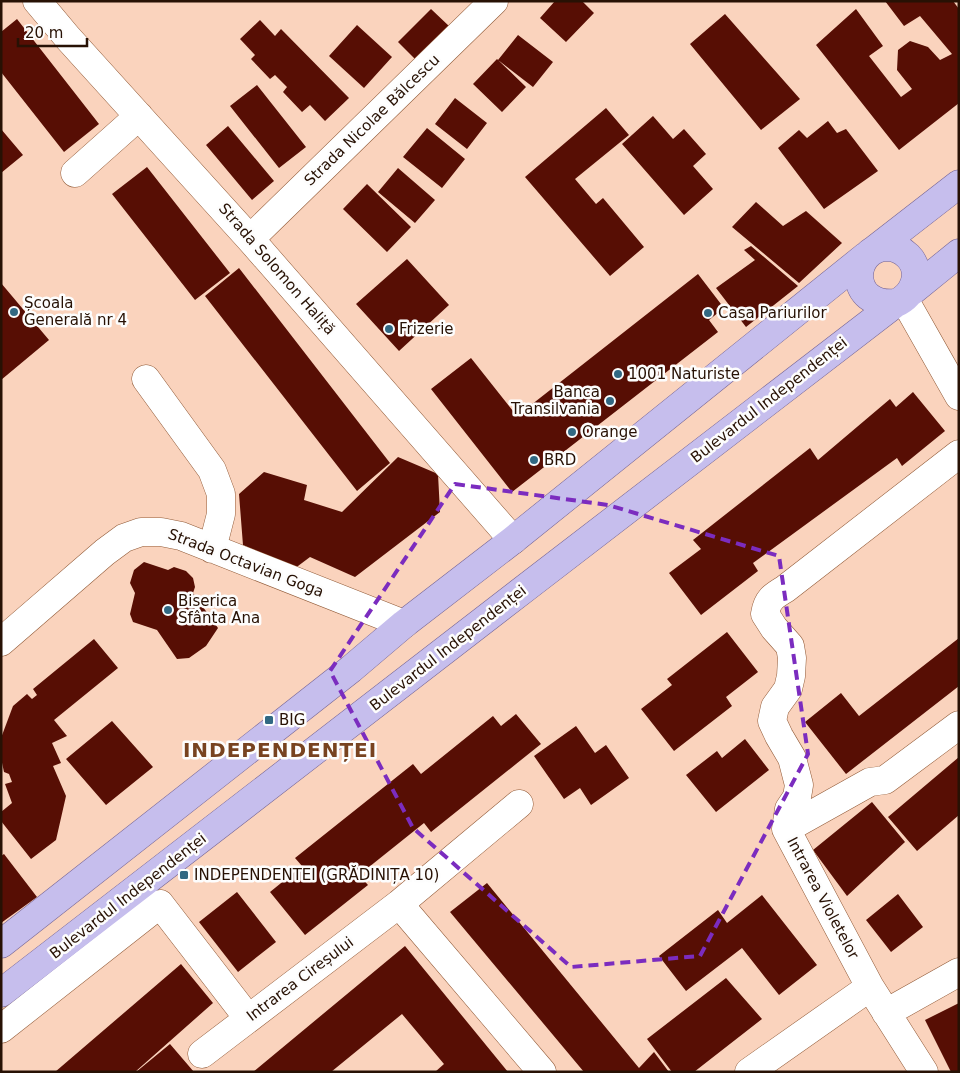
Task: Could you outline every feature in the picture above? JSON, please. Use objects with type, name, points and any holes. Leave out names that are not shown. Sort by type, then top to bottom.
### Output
[{"type":"main road","points":[[1,944],[351,669],[404,624],[513,540],[870,253],[959,184]]},
{"type":"main road","points":[[883,247],[892,247],[902,250],[909,256],[914,264],[915,283],[904,298],[886,304],[875,301],[867,295],[861,286],[859,276],[861,265],[870,253],[883,247]]},
{"type":"main road","name":"Bulevardul Independenței","points":[[1,994],[904,298],[959,253]]},
{"type":"street","name":"Strada Solomon Haliță","points":[[37,1],[250,239],[513,540]]},
{"type":"street","name":"Strada Nicolae Bălcescu","points":[[250,239],[494,1]]},
{"type":"street","points":[[75,172],[139,116]]},
{"type":"street","points":[[904,298],[959,396]]},
{"type":"street","points":[[146,379],[212,470],[221,494],[220,514],[212,549]]},
{"type":"street","points":[[786,829],[789,809],[797,797],[799,785],[792,758],[778,736],[772,721],[775,708],[788,689],[792,658],[790,646],[764,614],[767,603],[772,597],[785,589],[959,454]]},
{"type":"street","name":"Strada Octavian Goga","points":[[1,642],[105,552],[124,538],[141,532],[161,532],[181,536],[404,624]]},
{"type":"street","name":"Intrarea Violetelor","points":[[924,1072],[870,987],[786,829],[870,782],[885,780],[959,725]]},
{"type":"street","name":"Intrarea Cireșului","points":[[202,1054],[399,904],[519,804]]},
{"type":"street","name":"Bulevardul Independenței","points":[[1,1029],[160,904],[248,1018]]},
{"type":"street","points":[[399,904],[542,1072]]},
{"type":"street","points":[[886,1013],[959,972]]},
{"type":"street","points":[[748,1072],[870,987]]},
{"type":"highlighted area","points":[[455,484],[608,505],[779,556],[808,754],[700,956],[571,967],[413,828],[330,671]]},
{"type":"building","points":[[555,1],[582,1],[594,13],[566,42],[540,18]]},
{"type":"building","points":[[885,1],[953,1],[959,9],[959,103],[899,150],[816,45],[856,9],[883,46],[869,56],[901,97],[912,89],[897,70],[898,50],[910,41],[928,47],[940,60],[952,54],[920,16],[904,26]]},
{"type":"building","points":[[431,9],[450,27],[417,61],[398,42]]},
{"type":"building","points":[[725,14],[800,99],[761,130],[690,44]]},
{"type":"building","points":[[17,19],[99,124],[64,152],[1,72],[1,32]]},
{"type":"building","points":[[260,20],[275,36],[281,29],[349,98],[325,121],[310,105],[302,112],[283,92],[287,87],[275,75],[270,79],[251,59],[255,55],[240,39]]},
{"type":"building","points":[[357,25],[392,57],[364,88],[329,56]]},
{"type":"building","points":[[518,35],[553,62],[533,87],[498,60]]},
{"type":"building","points":[[497,59],[526,87],[502,112],[473,84]]},
{"type":"building","points":[[257,85],[306,147],[279,168],[230,106]]},
{"type":"building","points":[[455,98],[487,123],[467,149],[435,124]]},
{"type":"building","points":[[606,108],[629,135],[575,179],[596,204],[603,198],[644,247],[610,276],[525,177]]},
{"type":"building","points":[[653,116],[673,139],[684,129],[706,154],[693,166],[713,189],[684,215],[622,144]]},
{"type":"building","points":[[828,121],[837,133],[846,129],[878,171],[824,209],[778,148],[799,130],[807,138]]},
{"type":"building","points":[[228,126],[274,181],[252,200],[206,145]]},
{"type":"building","points":[[427,128],[465,159],[442,188],[403,157]]},
{"type":"building","points":[[1,129],[23,155],[1,173]]},
{"type":"building","points":[[147,167],[230,273],[195,300],[112,194]]},
{"type":"building","points":[[398,168],[435,200],[415,223],[378,192]]},
{"type":"building","points":[[367,184],[411,227],[387,252],[343,209]]},
{"type":"building","points":[[756,202],[783,226],[806,211],[842,243],[799,283],[732,227]]},
{"type":"building","points":[[751,246],[798,286],[746,327],[716,288],[755,260],[744,250]]},
{"type":"building","points":[[407,259],[449,305],[399,351],[356,304]]},
{"type":"building","points":[[239,268],[390,463],[357,491],[205,296]]},
{"type":"building","name":"1001 Naturiste","points":[[698,274],[724,308],[709,320],[718,332],[512,492],[431,389],[471,358],[517,416]]},
{"type":"building","name":"Școala Generală nr 4","points":[[1,283],[49,340],[1,380]]},
{"type":"building","points":[[913,392],[945,431],[902,466],[897,458],[753,563],[758,571],[701,615],[669,573],[701,549],[693,540],[810,448],[818,460],[890,399],[896,407]]},
{"type":"building","points":[[398,457],[438,474],[440,512],[355,577],[310,557],[294,569],[243,545],[239,494],[264,472],[307,485],[304,500],[342,512]]},
{"type":"building","name":"Biserica Sfânta Ana","points":[[144,562],[168,570],[174,567],[186,571],[193,578],[195,587],[193,593],[218,628],[206,646],[189,658],[177,659],[157,630],[133,622],[130,614],[135,593],[130,583],[134,570]]},
{"type":"building","points":[[727,632],[758,672],[726,697],[732,706],[674,751],[641,709],[672,685],[667,679]]},
{"type":"building","points":[[959,638],[959,686],[846,774],[805,722],[841,693],[859,716]]},
{"type":"building","points":[[94,639],[118,668],[54,720],[67,736],[52,743],[61,763],[53,766],[66,796],[56,840],[31,859],[1,821],[1,812],[12,803],[5,784],[12,782],[9,774],[4,772],[1,758],[1,738],[13,706],[27,694],[32,699],[37,695],[33,689]]},
{"type":"building","points":[[516,714],[541,744],[431,832],[424,823],[359,875],[368,885],[305,935],[270,892],[302,866],[295,858],[413,764],[421,774],[493,716],[501,726]]},
{"type":"building","points":[[112,721],[153,767],[106,805],[66,759]]},
{"type":"building","points":[[576,726],[595,753],[606,745],[629,778],[591,805],[580,788],[564,799],[534,756]]},
{"type":"building","points":[[745,739],[769,770],[716,812],[686,775],[717,751],[722,758]]},
{"type":"building","points":[[959,757],[959,815],[917,851],[888,817]]},
{"type":"building","points":[[872,802],[905,842],[847,896],[813,850]]},
{"type":"building","points":[[4,854],[37,897],[1,923],[1,856]]},
{"type":"building","points":[[487,883],[639,1068],[654,1052],[669,1072],[584,1072],[450,912]]},
{"type":"building","points":[[237,892],[276,942],[238,972],[199,922]]},
{"type":"building","points":[[898,894],[923,927],[891,952],[866,920]]},
{"type":"building","points":[[762,895],[817,965],[779,995],[742,948],[686,991],[659,956],[718,910],[727,923]]},
{"type":"building","points":[[405,946],[508,1072],[435,1072],[444,1064],[402,1014],[331,1072],[253,1072]]},
{"type":"building","points":[[181,964],[213,1003],[135,1072],[55,1072]]},
{"type":"building","points":[[726,978],[762,1019],[694,1072],[672,1072],[647,1039]]},
{"type":"building","points":[[959,1003],[959,1072],[951,1072],[925,1020]]},
{"type":"building","points":[[170,1044],[194,1072],[136,1072]]},
{"type":"place","name":"Școala Generală nr 4","points":[[14,312]]},
{"type":"place","name":"Casa Pariurilor","points":[[708,313]]},
{"type":"place","name":"Frizerie","points":[[389,329]]},
{"type":"place","name":"1001 Naturiste","points":[[618,374]]},
{"type":"place","name":"Banca Transilvania","points":[[610,401]]},
{"type":"place","name":"Orange","points":[[572,432]]},
{"type":"place","name":"BRD","points":[[534,460]]},
{"type":"place","name":"Biserica Sfânta Ana","points":[[168,610]]},
{"type":"place","name":"BIG","points":[[269,720]]},
{"type":"place","name":"INDEPENDENTEI (GRĂDINIȚA 10)","points":[[184,875]]},
{"type":"district","name":"INDEPENDENȚEI","points":[[280,750]]}]
